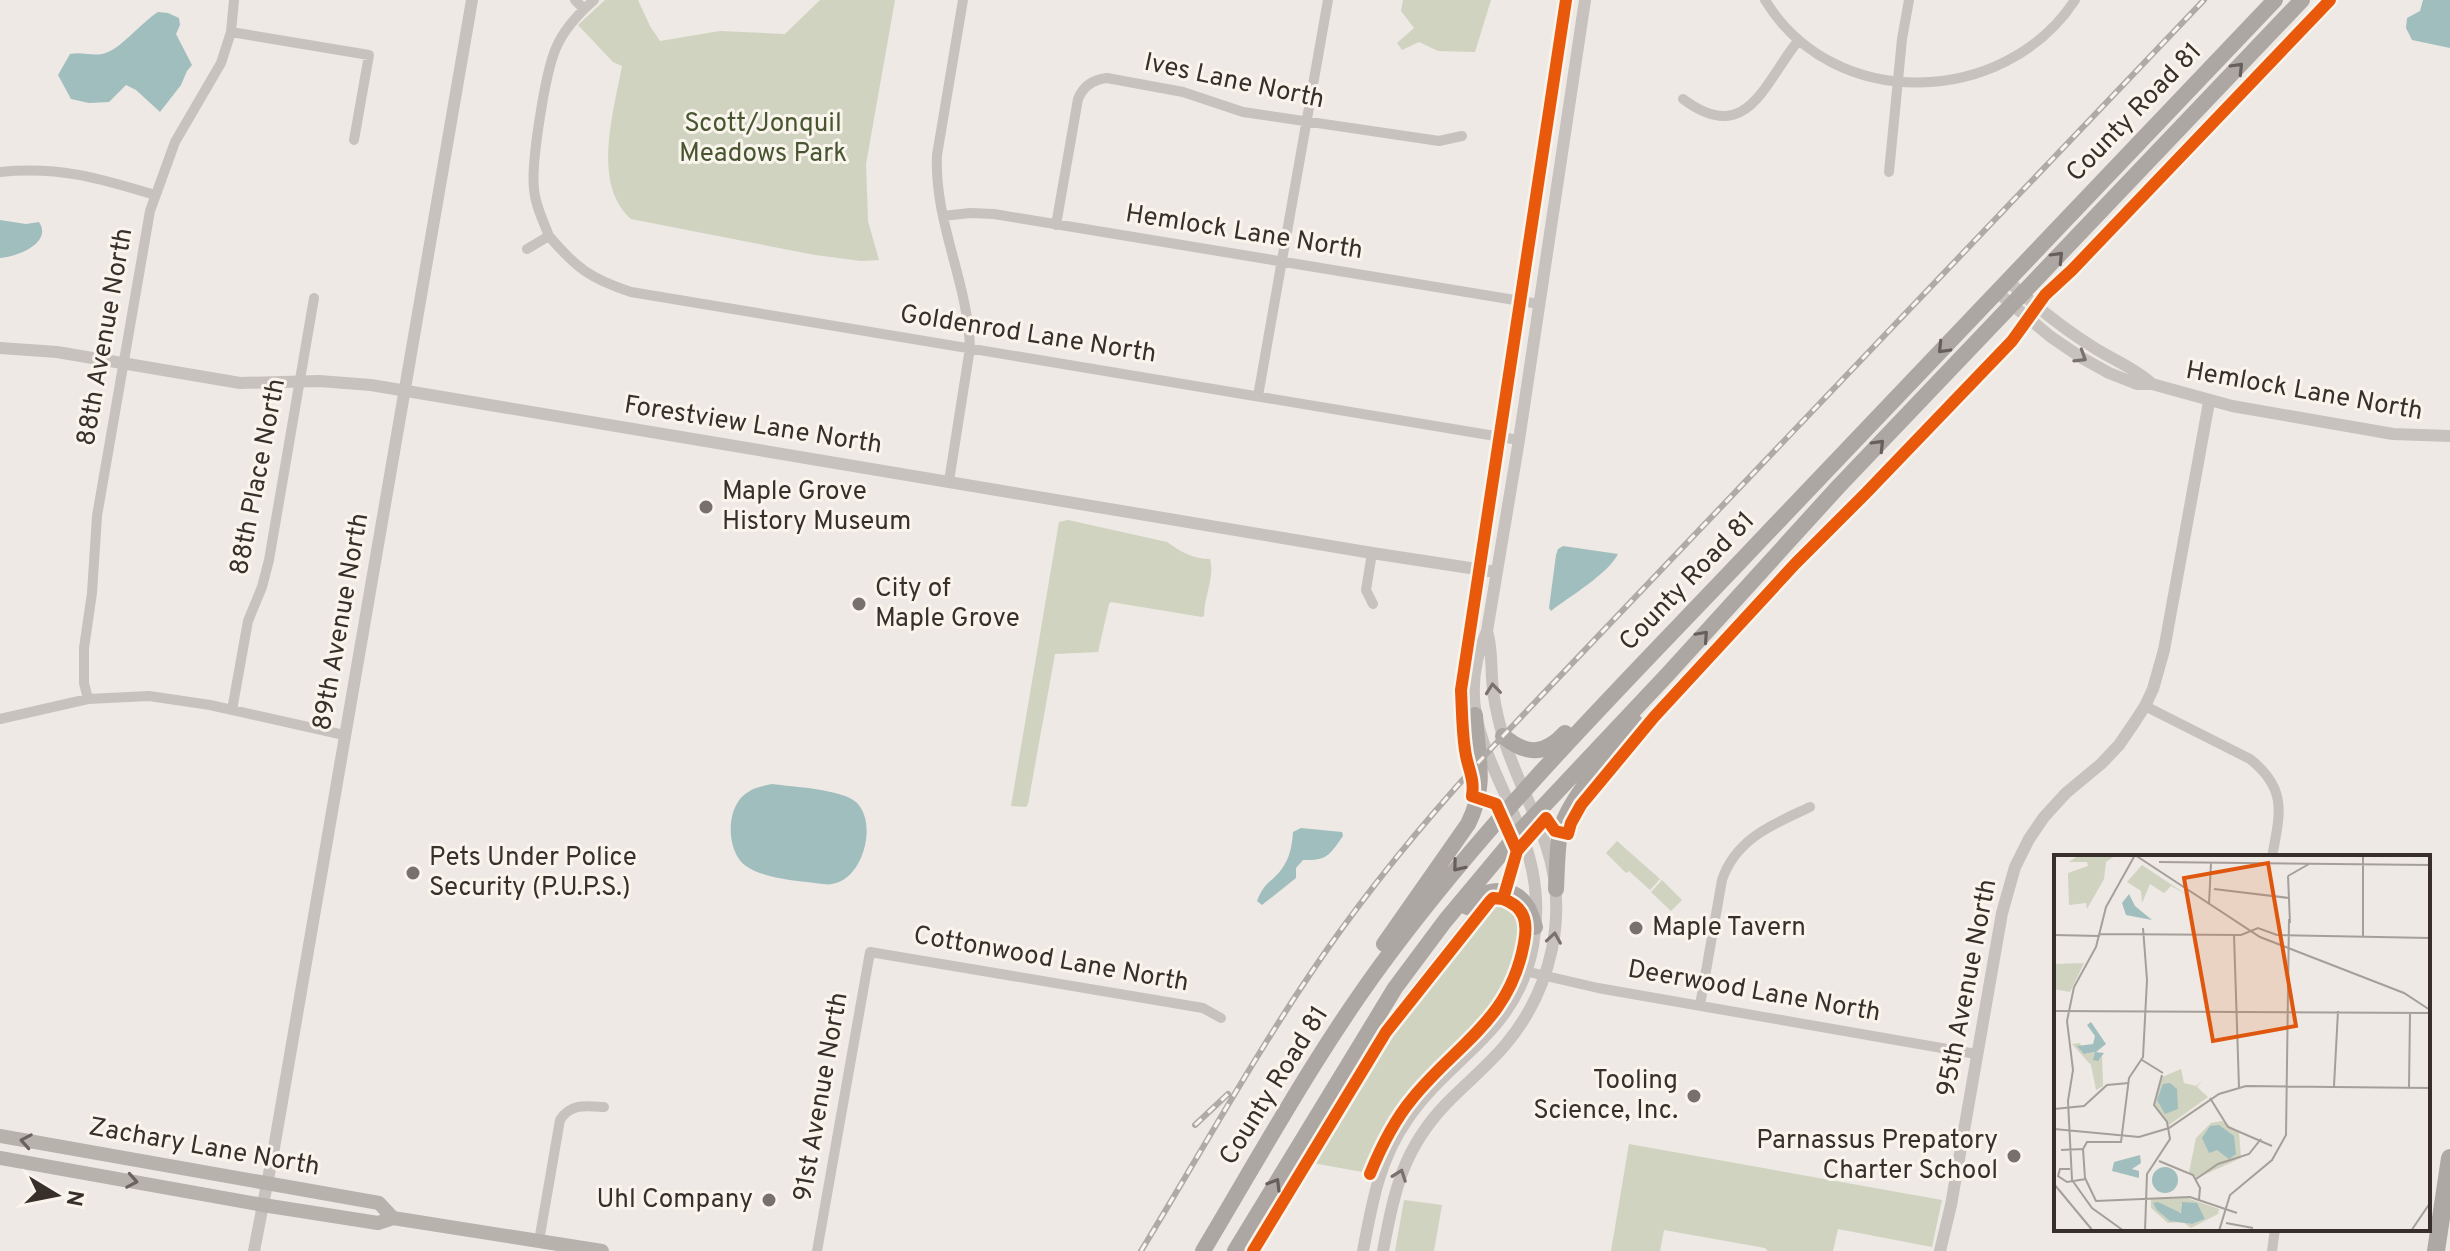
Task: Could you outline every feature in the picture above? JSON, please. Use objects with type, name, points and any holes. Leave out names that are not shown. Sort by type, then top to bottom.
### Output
[{"type":"highway","name":"County Road 81","points":[[1200,1251],[1349,1012],[1418,916],[1509,807],[2275,0]]},
{"type":"highway","name":"County Road 81","points":[[1235,1251],[1374,1021],[1409,969],[1521,830],[1838,487],[2302,0]]},
{"type":"highway","points":[[1503,736],[1528,750],[1557,743],[1631,665],[1663,642]]},
{"type":"highway","points":[[1556,889],[1560,832],[1565,816],[1667,675]]},
{"type":"highway","points":[[1349,1012],[1375,958],[1475,810],[1482,777],[1475,715]]},
{"type":"highway","points":[[1409,969],[1427,958],[1472,901],[1482,893],[1493,890],[1516,896],[1529,909],[1535,927]]},
{"type":"highway","points":[[2436,1251],[2450,1158]]},
{"type":"main road","name":"Zachary Lane North","points":[[0,1136],[379,1203],[393,1218]]},
{"type":"main road","name":"Zachary Lane North","points":[[0,1158],[378,1223],[393,1218],[602,1251]]},
{"type":"street","name":"88th Avenue North","points":[[88,699],[84,683],[84,648],[92,593],[97,516],[143,248],[155,195],[175,142],[221,63],[231,32],[234,0]]},
{"type":"street","name":"89th Avenue North","points":[[254,1251],[268,1185],[472,0]]},
{"type":"street","points":[[575,0],[584,9]]},
{"type":"street","points":[[527,249],[549,236],[539,212],[532,173],[555,50],[566,29],[594,0]]},
{"type":"street","points":[[949,481],[970,348],[967,307],[936,180],[937,155],[963,0]]},
{"type":"street","points":[[1258,396],[1328,0]]},
{"type":"street","points":[[1363,1251],[1382,1165],[1397,1135],[1427,1095],[1490,1033],[1516,994],[1533,947],[1535,892],[1532,871],[1521,830],[1509,807],[1475,715],[1473,677],[1477,653],[1487,631],[1519,440],[1585,0]]},
{"type":"street","points":[[1765,0],[1798,41],[1844,69],[1897,83],[1952,80],[2006,60],[2030,46],[2052,27],[2075,0]]},
{"type":"street","points":[[1889,172],[1909,0]]},
{"type":"street","points":[[231,32],[369,55],[354,140]]},
{"type":"street","points":[[1683,99],[1697,110],[1717,117],[1743,112],[1755,104],[1798,41]]},
{"type":"street","name":"Ives Lane North","points":[[1056,225],[1078,99],[1085,86],[1107,78],[1164,88],[1243,112],[1439,141],[1462,136]]},
{"type":"street","points":[[0,172],[47,170],[74,173],[155,195]]},
{"type":"street","name":"Hemlock Lane North","points":[[943,216],[981,213],[1539,304]]},
{"type":"street","name":"Goldenrod Lane North","points":[[549,236],[588,275],[631,292],[1519,440]]},
{"type":"street","name":"Hemlock Lane North","points":[[2002,286],[2051,337],[2109,373],[2137,384],[2152,384],[2209,402],[2393,434],[2450,436]]},
{"type":"street","name":"88th Place North","points":[[232,710],[248,621],[269,560],[314,298]]},
{"type":"street","name":"Forestview Lane North","points":[[0,348],[57,352],[240,383],[344,382],[1496,572]]},
{"type":"street","name":"95th Avenue North","points":[[1940,1251],[2008,888],[2023,850],[2044,817],[2119,745],[2145,706],[2164,650],[2209,402]]},
{"type":"street","points":[[1372,553],[1366,590],[1373,604]]},
{"type":"street","points":[[1383,1251],[1395,1190],[1414,1145],[1430,1121],[1506,1044],[1523,1021],[1545,976],[1555,930],[1556,889],[1547,848],[1523,791],[1496,711],[1492,650],[1487,631]]},
{"type":"street","points":[[0,719],[88,699],[149,696],[180,699],[344,735]]},
{"type":"street","points":[[2145,706],[2250,759],[2263,769],[2272,781],[2280,807],[2272,855]]},
{"type":"street","points":[[1700,1005],[1722,880],[1730,861],[1757,834],[1810,807]]},
{"type":"street","name":"Cottonwood Lane North","points":[[870,952],[1203,1008],[1221,1018]]},
{"type":"street","name":"91st Avenue North","points":[[817,1251],[870,952]]},
{"type":"street","name":"Deerwood Lane North","points":[[1525,971],[1976,1054]]},
{"type":"street","points":[[539,1241],[560,1120],[567,1111],[576,1107],[604,1107]]},
{"type":"street","points":[[2272,1251],[2275,1231]]},
{"type":"green space","name":"Scott/Jonquil Meadows Park","points":[[605,0],[638,0],[660,41],[720,31],[785,34],[820,0],[895,0],[866,164],[868,221],[879,260],[815,255],[631,219],[619,204],[608,167],[608,146],[622,66],[613,62],[578,25]]},
{"type":"green space","points":[[1403,0],[1491,0],[1475,52],[1438,51],[1419,42],[1402,50],[1397,43],[1414,28],[1401,11]]},
{"type":"green space","points":[[1068,520],[1167,542],[1187,554],[1210,559],[1211,573],[1204,616],[1111,602],[1098,652],[1055,654],[1028,804],[1026,807],[1011,806],[1059,522]]},
{"type":"green space","points":[[1617,841],[1660,879],[1650,890],[1629,871],[1626,873],[1606,853]]},
{"type":"green space","points":[[1662,880],[1682,900],[1671,911],[1651,892]]},
{"type":"green space","points":[[1503,899],[1520,916],[1521,935],[1494,1014],[1415,1092],[1382,1141],[1368,1173],[1307,1162],[1406,993],[1474,907]]},
{"type":"green space","points":[[1629,1144],[1942,1200],[1932,1247],[1838,1229],[1833,1251],[1768,1251],[1664,1230],[1660,1251],[1611,1251]]},
{"type":"green space","points":[[1404,1200],[1442,1205],[1434,1251],[1395,1251]]},
{"type":"water","points":[[2423,0],[2450,0],[2450,48],[2412,40],[2406,28],[2407,18],[2420,11]]},
{"type":"water","points":[[158,12],[179,18],[176,34],[192,65],[160,112],[126,85],[109,102],[89,103],[71,99],[58,75],[70,54],[108,52]]},
{"type":"water","points":[[0,220],[26,224],[39,222],[41,236],[24,252],[0,258]]},
{"type":"water","points":[[1563,546],[1618,554],[1597,577],[1551,611],[1556,555]]},
{"type":"water","points":[[772,784],[828,791],[856,802],[863,812],[866,839],[863,854],[848,877],[836,883],[823,884],[783,879],[763,874],[740,860],[732,842],[734,811],[747,793]]},
{"type":"water","points":[[1301,828],[1342,832],[1343,836],[1328,855],[1303,860],[1296,868],[1296,878],[1262,905],[1257,901],[1260,894],[1284,865],[1293,832]]},
{"type":"railway","points":[[1141,1251],[1301,987],[1367,895],[1433,814],[1503,736],[2204,0]]},
{"type":"railway","points":[[1195,1125],[1228,1094]]},
{"type":"cycle path","points":[[1517,851],[1496,804],[1472,796],[1461,690],[1566,0]]},
{"type":"cycle path","points":[[1253,1251],[1386,1032],[1490,901],[1493,898],[1503,899],[1517,851],[1546,818],[1555,831],[1568,834],[1581,805],[1654,717],[1795,564],[2012,341],[2045,295],[2330,0]]},
{"type":"cycle path","points":[[1370,1174],[1405,1108],[1479,1030],[1507,993],[1517,970],[1526,928],[1520,911],[1503,899]]},
{"type":"place","name":"Maple Grove History Museum","points":[[706,507]]},
{"type":"place","name":"City of Maple Grove","points":[[859,604]]},
{"type":"place","name":"Pets Under Police Security (P.U.P.S.)","points":[[413,873]]},
{"type":"place","name":"Maple Tavern","points":[[1636,928]]},
{"type":"place","name":"Tooling Science, Inc.","points":[[1694,1096]]},
{"type":"place","name":"Parnassus Prepatory Charter School","points":[[2014,1156]]},
{"type":"place","name":"Uhl Company","points":[[769,1200]]}]
